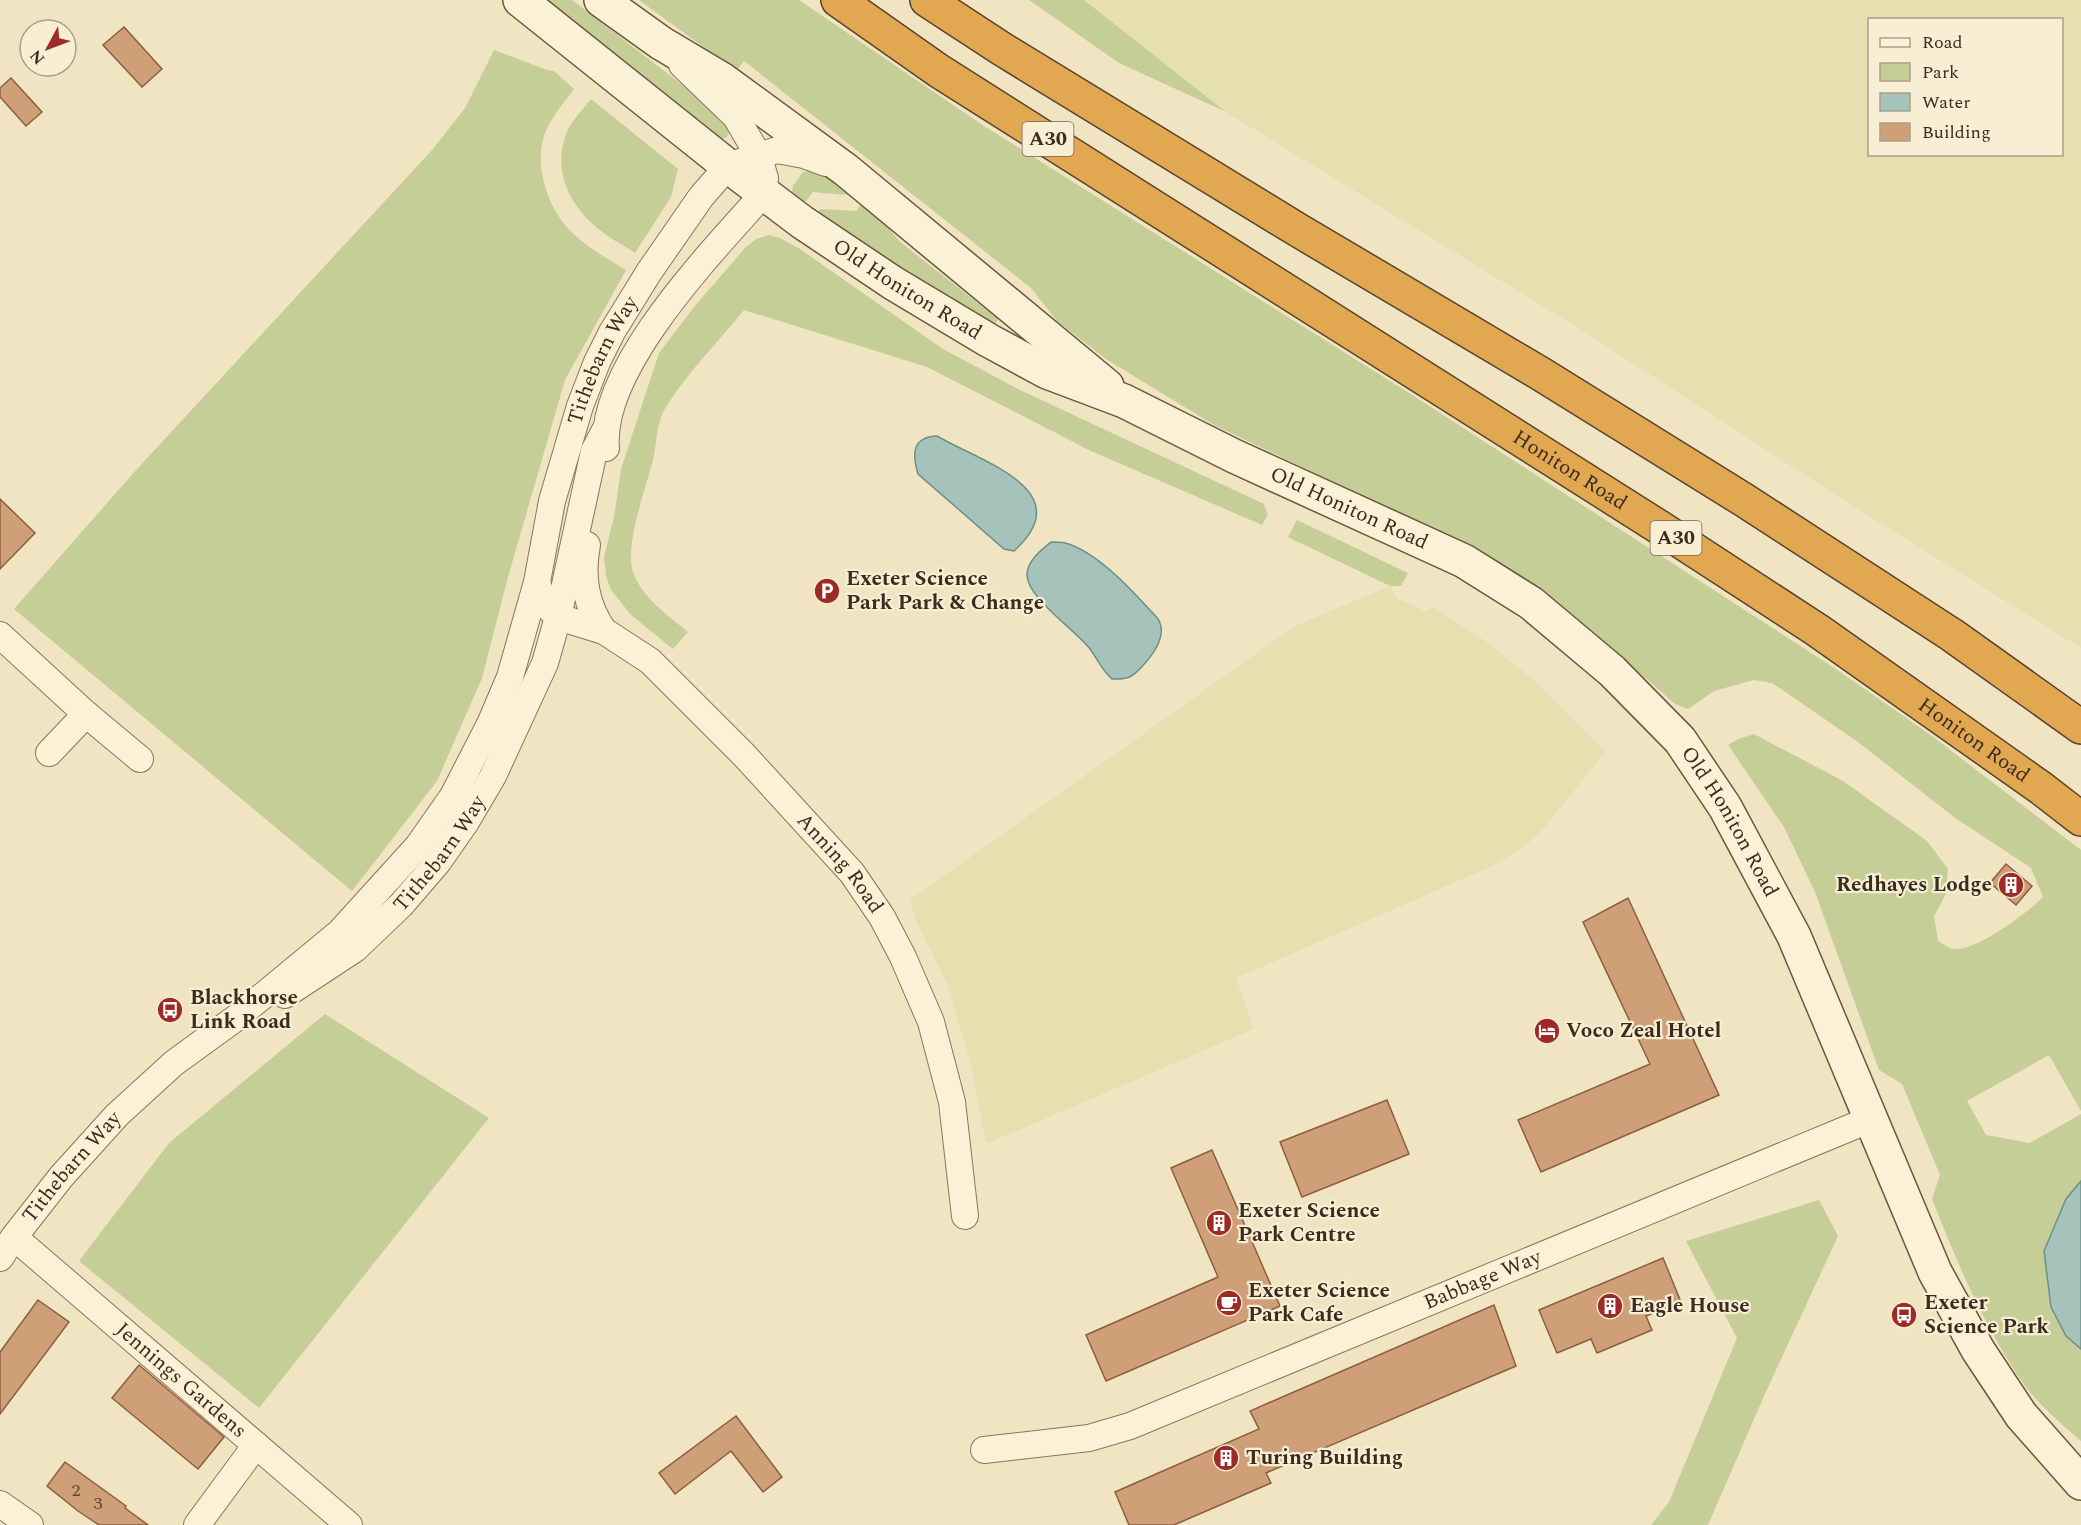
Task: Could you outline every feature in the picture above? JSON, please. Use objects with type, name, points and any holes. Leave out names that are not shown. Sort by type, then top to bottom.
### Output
[{"type":"highway","name":"Honiton Road","points":[[838,0],[939,71],[1659,527],[1817,630],[2041,788],[2081,819]]},
{"type":"highway","name":"A30","points":[[927,0],[1002,49],[1298,230],[1541,374],[1744,500],[1952,635],[2081,727]]},
{"type":"street","name":"Old Honiton Road","points":[[520,0],[728,166],[802,222],[884,277],[987,340],[1047,372],[1125,401],[1224,451],[1464,561],[1531,603],[1612,671],[1680,740],[1725,807],[1794,936],[1935,1272],[1978,1350],[2021,1415],[2081,1482]]},
{"type":"street","name":"Old Honiton Road","points":[[601,0],[661,43],[723,80],[846,170],[1125,401]]},
{"type":"street","name":"Old Honiton Road","points":[[661,43],[736,117],[758,155],[765,178],[764,193]]},
{"type":"street","name":"Old Honiton Road","points":[[728,166],[777,150],[804,154],[846,170]]},
{"type":"street","name":"Tithebarn Way","points":[[0,1258],[61,1177],[117,1115],[174,1063],[236,1018],[340,932],[418,846],[453,796],[490,724],[510,677],[537,582],[552,501],[580,406],[597,362],[612,332],[649,272],[702,197],[728,166]]},
{"type":"street","name":"Tithebarn Way","points":[[236,1018],[274,1002],[355,949],[401,905],[438,862],[466,822],[493,776],[545,663],[558,617],[594,451],[604,432],[608,414],[626,370],[678,291],[764,193]]},
{"type":"street","name":"Tithebarn Way","points":[[603,632],[593,616],[588,600],[584,558],[606,455],[604,432]]},
{"type":"street","points":[[537,582],[543,602],[558,617]]},
{"type":"street","name":"Tithebarn Way","points":[[510,677],[540,627],[558,617]]},
{"type":"street","name":"Anning Road","points":[[558,617],[603,632],[650,661],[744,755],[852,873],[882,917],[903,957],[931,1022],[952,1102],[965,1216]]},
{"type":"street","points":[[0,635],[86,714],[140,759]]},
{"type":"street","points":[[49,753],[86,714]]},
{"type":"street","name":"Babbage Way","points":[[995,1449],[1089,1438],[1130,1426],[1871,1119]]},
{"type":"street","name":"Jennings Gardens","points":[[14,1237],[349,1525]]},
{"type":"street","points":[[197,1525],[256,1445]]},
{"type":"shaded area","points":[[1084,0],[2081,0],[2081,648],[1845,501],[1575,326],[1226,112]]},
{"type":"shaded area","points":[[1390,586],[1397,598],[1425,611],[1433,607],[1487,642],[1535,681],[1605,752],[1544,828],[1524,847],[1492,866],[1236,978],[1254,1029],[986,1144],[971,1065],[948,986],[914,916],[910,900],[1295,626]]},
{"type":"green space","points":[[539,0],[572,0],[720,114],[730,130],[727,137],[720,140]]},
{"type":"green space","points":[[639,0],[799,0],[984,126],[1417,398],[1836,669],[1932,736],[2081,850],[2081,1111],[2049,1055],[1967,1101],[1986,1135],[2030,1143],[2081,1114],[2081,1181],[2066,1199],[2066,1336],[2081,1349],[2081,1441],[2050,1414],[2028,1390],[2009,1362],[1984,1317],[1961,1270],[1932,1199],[1940,1175],[1902,1084],[1879,1070],[1815,892],[1784,827],[1728,745],[1754,734],[1843,781],[1927,841],[1948,869],[1946,894],[1934,916],[1938,941],[1951,948],[1965,948],[1989,937],[2014,921],[2043,897],[2031,868],[1954,817],[1858,742],[1772,683],[1754,680],[1714,691],[1688,709],[1675,704],[1593,632],[1532,587],[1460,543],[1214,425],[1106,359],[1057,321],[1031,288],[744,61],[736,71]]},
{"type":"green space","points":[[1029,0],[1084,0],[1226,112],[1119,63]]},
{"type":"green space","points":[[494,50],[554,71],[574,89],[553,117],[544,136],[541,161],[545,186],[551,202],[566,226],[599,254],[626,270],[565,380],[508,577],[482,678],[437,781],[352,891],[14,609],[137,469],[433,149],[465,108]]},
{"type":"green space","points":[[591,99],[678,169],[671,197],[635,253],[605,234],[586,218],[565,184],[561,159],[563,145],[572,123]]},
{"type":"green space","points":[[803,172],[822,173],[850,192],[848,195],[813,192],[805,202],[792,192],[793,186]]},
{"type":"green space","points":[[864,201],[899,241],[998,319],[995,324],[892,262],[818,212],[821,209],[856,211]]},
{"type":"green space","points":[[769,235],[800,249],[943,349],[1020,390],[1264,504],[1268,515],[1262,525],[1091,451],[927,367],[744,310],[684,382],[663,413],[634,533],[631,561],[637,581],[656,605],[688,632],[673,649],[631,615],[611,590],[606,576],[604,557],[614,517],[621,469],[659,353],[694,307],[745,248],[756,239]]},
{"type":"green space","points":[[1297,520],[1408,573],[1401,586],[1390,586],[1288,537]]},
{"type":"green space","points":[[325,1014],[489,1118],[259,1408],[79,1261],[169,1143]]},
{"type":"green space","points":[[1819,1200],[1838,1236],[1764,1396],[1708,1525],[1651,1525],[1669,1502],[1737,1338],[1686,1241]]},
{"type":"water","points":[[937,436],[998,467],[1017,480],[1031,494],[1037,511],[1032,530],[1014,551],[1004,549],[918,474],[915,453],[918,443],[929,437]]},
{"type":"water","points":[[1051,542],[1063,543],[1088,553],[1121,580],[1158,619],[1161,633],[1158,643],[1147,661],[1132,676],[1112,679],[1083,641],[1035,594],[1027,575],[1029,565],[1035,556]]},
{"type":"water","points":[[2081,1181],[2081,1349],[2066,1336],[2051,1307],[2044,1251],[2066,1199]]},
{"type":"building","points":[[124,27],[162,69],[142,87],[103,45]]},
{"type":"building","points":[[11,78],[42,112],[26,126],[0,97],[0,88]]},
{"type":"building","points":[[0,499],[35,533],[0,569]]},
{"type":"building","name":"Redhayes Lodge","points":[[2006,864],[2032,886],[2016,905],[1990,883]]},
{"type":"building","points":[[1628,898],[1719,1095],[1541,1172],[1518,1120],[1650,1064],[1583,922]]},
{"type":"building","points":[[1387,1100],[1409,1154],[1302,1197],[1280,1142]]},
{"type":"building","name":"Exeter Science Park Centre","points":[[1212,1150],[1280,1306],[1106,1381],[1086,1335],[1218,1277],[1171,1168]]},
{"type":"building","name":"Eagle House","points":[[1663,1258],[1681,1302],[1646,1316],[1652,1330],[1597,1353],[1591,1339],[1557,1353],[1539,1310]]},
{"type":"building","points":[[38,1300],[69,1322],[0,1414],[0,1352]]},
{"type":"building","points":[[1494,1305],[1516,1366],[1266,1473],[1271,1483],[1174,1525],[1129,1525],[1115,1492],[1259,1429],[1250,1411]]},
{"type":"building","points":[[139,1365],[224,1437],[198,1469],[112,1398]]},
{"type":"building","points":[[736,1416],[782,1477],[763,1492],[731,1451],[675,1494],[659,1473]]},
{"type":"building","points":[[65,1462],[126,1506],[125,1508],[148,1525],[99,1525],[78,1511],[47,1486]]},
{"type":"place","name":"Exeter Science Park Park & Change","points":[[827,591]]},
{"type":"place","name":"Redhayes Lodge","points":[[2011,885]]},
{"type":"place","name":"Blackhorse Link Road","points":[[170,1010]]},
{"type":"place","name":"Voco Zeal Hotel","points":[[1547,1031]]},
{"type":"place","name":"Exeter Science Park Centre","points":[[1219,1223]]},
{"type":"place","name":"Exeter Science Park Cafe","points":[[1229,1303]]},
{"type":"place","name":"Eagle House","points":[[1610,1306]]},
{"type":"place","name":"Exeter Science Park","points":[[1904,1315]]},
{"type":"place","name":"Turing Building","points":[[1226,1458]]}]
